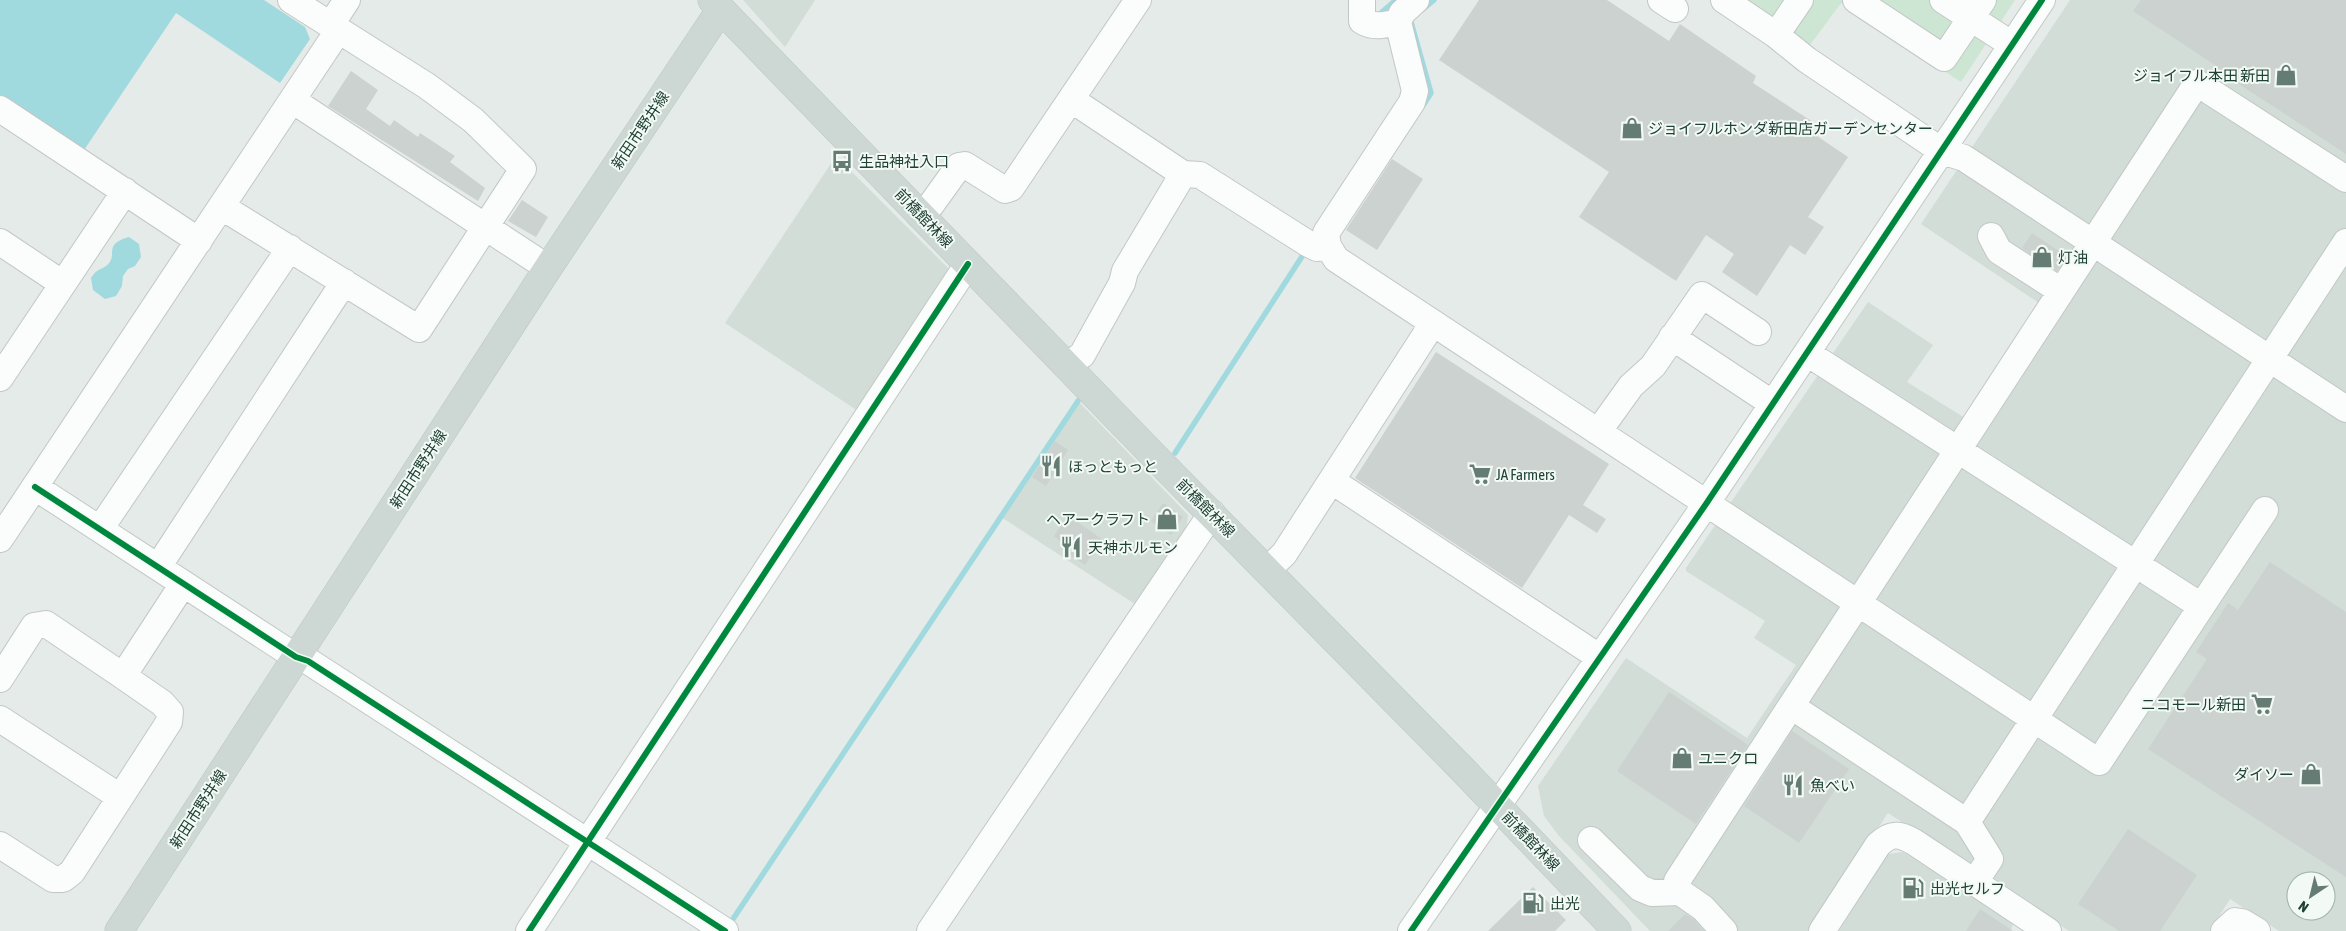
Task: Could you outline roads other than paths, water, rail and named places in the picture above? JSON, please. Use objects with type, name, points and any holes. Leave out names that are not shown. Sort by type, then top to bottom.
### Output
[{"type":"main road","name":"前橋館林線","points":[[720,3],[919,214],[1497,804],[1617,931]]},
{"type":"main road","name":"新田市野井線","points":[[119,931],[720,3]]},
{"type":"street","points":[[222,207],[419,329],[523,169],[473,120],[427,86],[291,0]]},
{"type":"street","points":[[0,539],[292,100],[334,28],[347,0]]},
{"type":"street","points":[[919,214],[931,206],[959,166],[965,165],[1005,190],[1011,188],[1138,0]]},
{"type":"street","points":[[1362,0],[1362,21],[1369,25],[1382,26],[1398,22]]},
{"type":"street","points":[[1416,0],[1402,13],[1398,22],[1415,91],[1412,102],[1326,233],[1328,246],[1336,259],[2100,762],[2264,510]]},
{"type":"street","points":[[1724,0],[1776,35],[1807,60],[1942,151],[1964,158],[2346,409]]},
{"type":"street","points":[[1776,35],[1800,0]]},
{"type":"street","points":[[1856,0],[1944,58],[1977,9]]},
{"type":"street","points":[[1942,0],[1977,9],[2012,44]]},
{"type":"street","points":[[1411,931],[1706,504],[2042,0]]},
{"type":"street","points":[[1677,881],[2197,83],[2346,179]]},
{"type":"street","points":[[292,100],[548,268]]},
{"type":"street","points":[[1072,100],[1184,174],[1200,175],[1307,243],[1317,248],[1328,246]]},
{"type":"street","points":[[0,109],[199,241]]},
{"type":"street","points":[[1067,366],[1082,355],[1122,283],[1124,271],[1184,174]]},
{"type":"street","points":[[0,378],[125,192]]},
{"type":"street","points":[[1991,236],[1999,251],[2061,291]]},
{"type":"street","points":[[0,242],[63,284]]},
{"type":"street","points":[[1967,822],[2346,242]]},
{"type":"street","points":[[100,529],[290,248]]},
{"type":"street","points":[[529,931],[968,264]]},
{"type":"street","points":[[158,567],[344,282]]},
{"type":"street","points":[[1598,432],[1631,386],[1653,366],[1702,294],[1758,332]]},
{"type":"street","points":[[1267,570],[1284,554],[1433,323]]},
{"type":"street","points":[[1672,337],[1773,404]]},
{"type":"street","points":[[1807,353],[2201,606]]},
{"type":"street","points":[[1332,481],[1599,657]]},
{"type":"street","points":[[35,487],[296,657],[308,661],[725,931]]},
{"type":"street","points":[[930,931],[1212,513]]},
{"type":"street","points":[[124,676],[183,584]]},
{"type":"street","points":[[0,679],[34,626],[46,624],[124,676],[162,703],[170,712],[169,722],[72,872],[63,879],[53,879],[0,845]]},
{"type":"street","points":[[1791,706],[1967,822],[1990,859],[1974,883]]},
{"type":"street","points":[[0,719],[120,798]]},
{"type":"street","points":[[1822,931],[1878,845],[1886,837],[1894,835],[1902,836],[1914,842],[2048,931]]},
{"type":"street","points":[[1591,840],[1640,888],[1652,893],[1680,892],[1703,908],[1724,931]]},
{"type":"street","points":[[2224,931],[2235,921],[2242,922],[2257,931]]},
{"type":"water","points":[[0,0],[264,0],[305,27],[310,39],[280,83],[176,13],[82,153],[0,99]]},
{"type":"water","points":[[129,237],[139,244],[141,257],[135,266],[128,269],[123,276],[122,286],[116,296],[105,299],[93,290],[91,278],[110,262],[113,247],[116,243]]},
{"type":"waterway","points":[[1382,12],[1396,0]]},
{"type":"waterway","points":[[1422,10],[1434,0]]},
{"type":"waterway","points":[[1411,22],[1431,93],[1422,107]]},
{"type":"waterway","points":[[1175,453],[1303,255]]},
{"type":"waterway","points":[[729,925],[1078,401]]},
{"type":"place","name":"ジョイフル本田 新田","points":[[2286,75]]},
{"type":"place","name":"ジョイフルホンダ新田店ガーデンセンター","points":[[1632,128]]},
{"type":"place","name":"生品神社入口","points":[[842,161]]},
{"type":"place","name":"灯油","points":[[2042,257]]},
{"type":"place","name":"ほっともっと","points":[[1051,466]]},
{"type":"place","name":"JA Farmers","points":[[1480,474]]},
{"type":"place","name":"ヘアークラフト","points":[[1167,519]]},
{"type":"place","name":"天神ホルモン","points":[[1071,547]]},
{"type":"place","name":"ニコモール新田","points":[[2262,704]]},
{"type":"place","name":"ユニクロ","points":[[1682,758]]},
{"type":"place","name":"ダイソー","points":[[2311,774]]},
{"type":"place","name":"魚べい","points":[[1793,785]]},
{"type":"place","name":"出光セルフ","points":[[1913,888]]},
{"type":"place","name":"出光","points":[[1533,903]]}]
